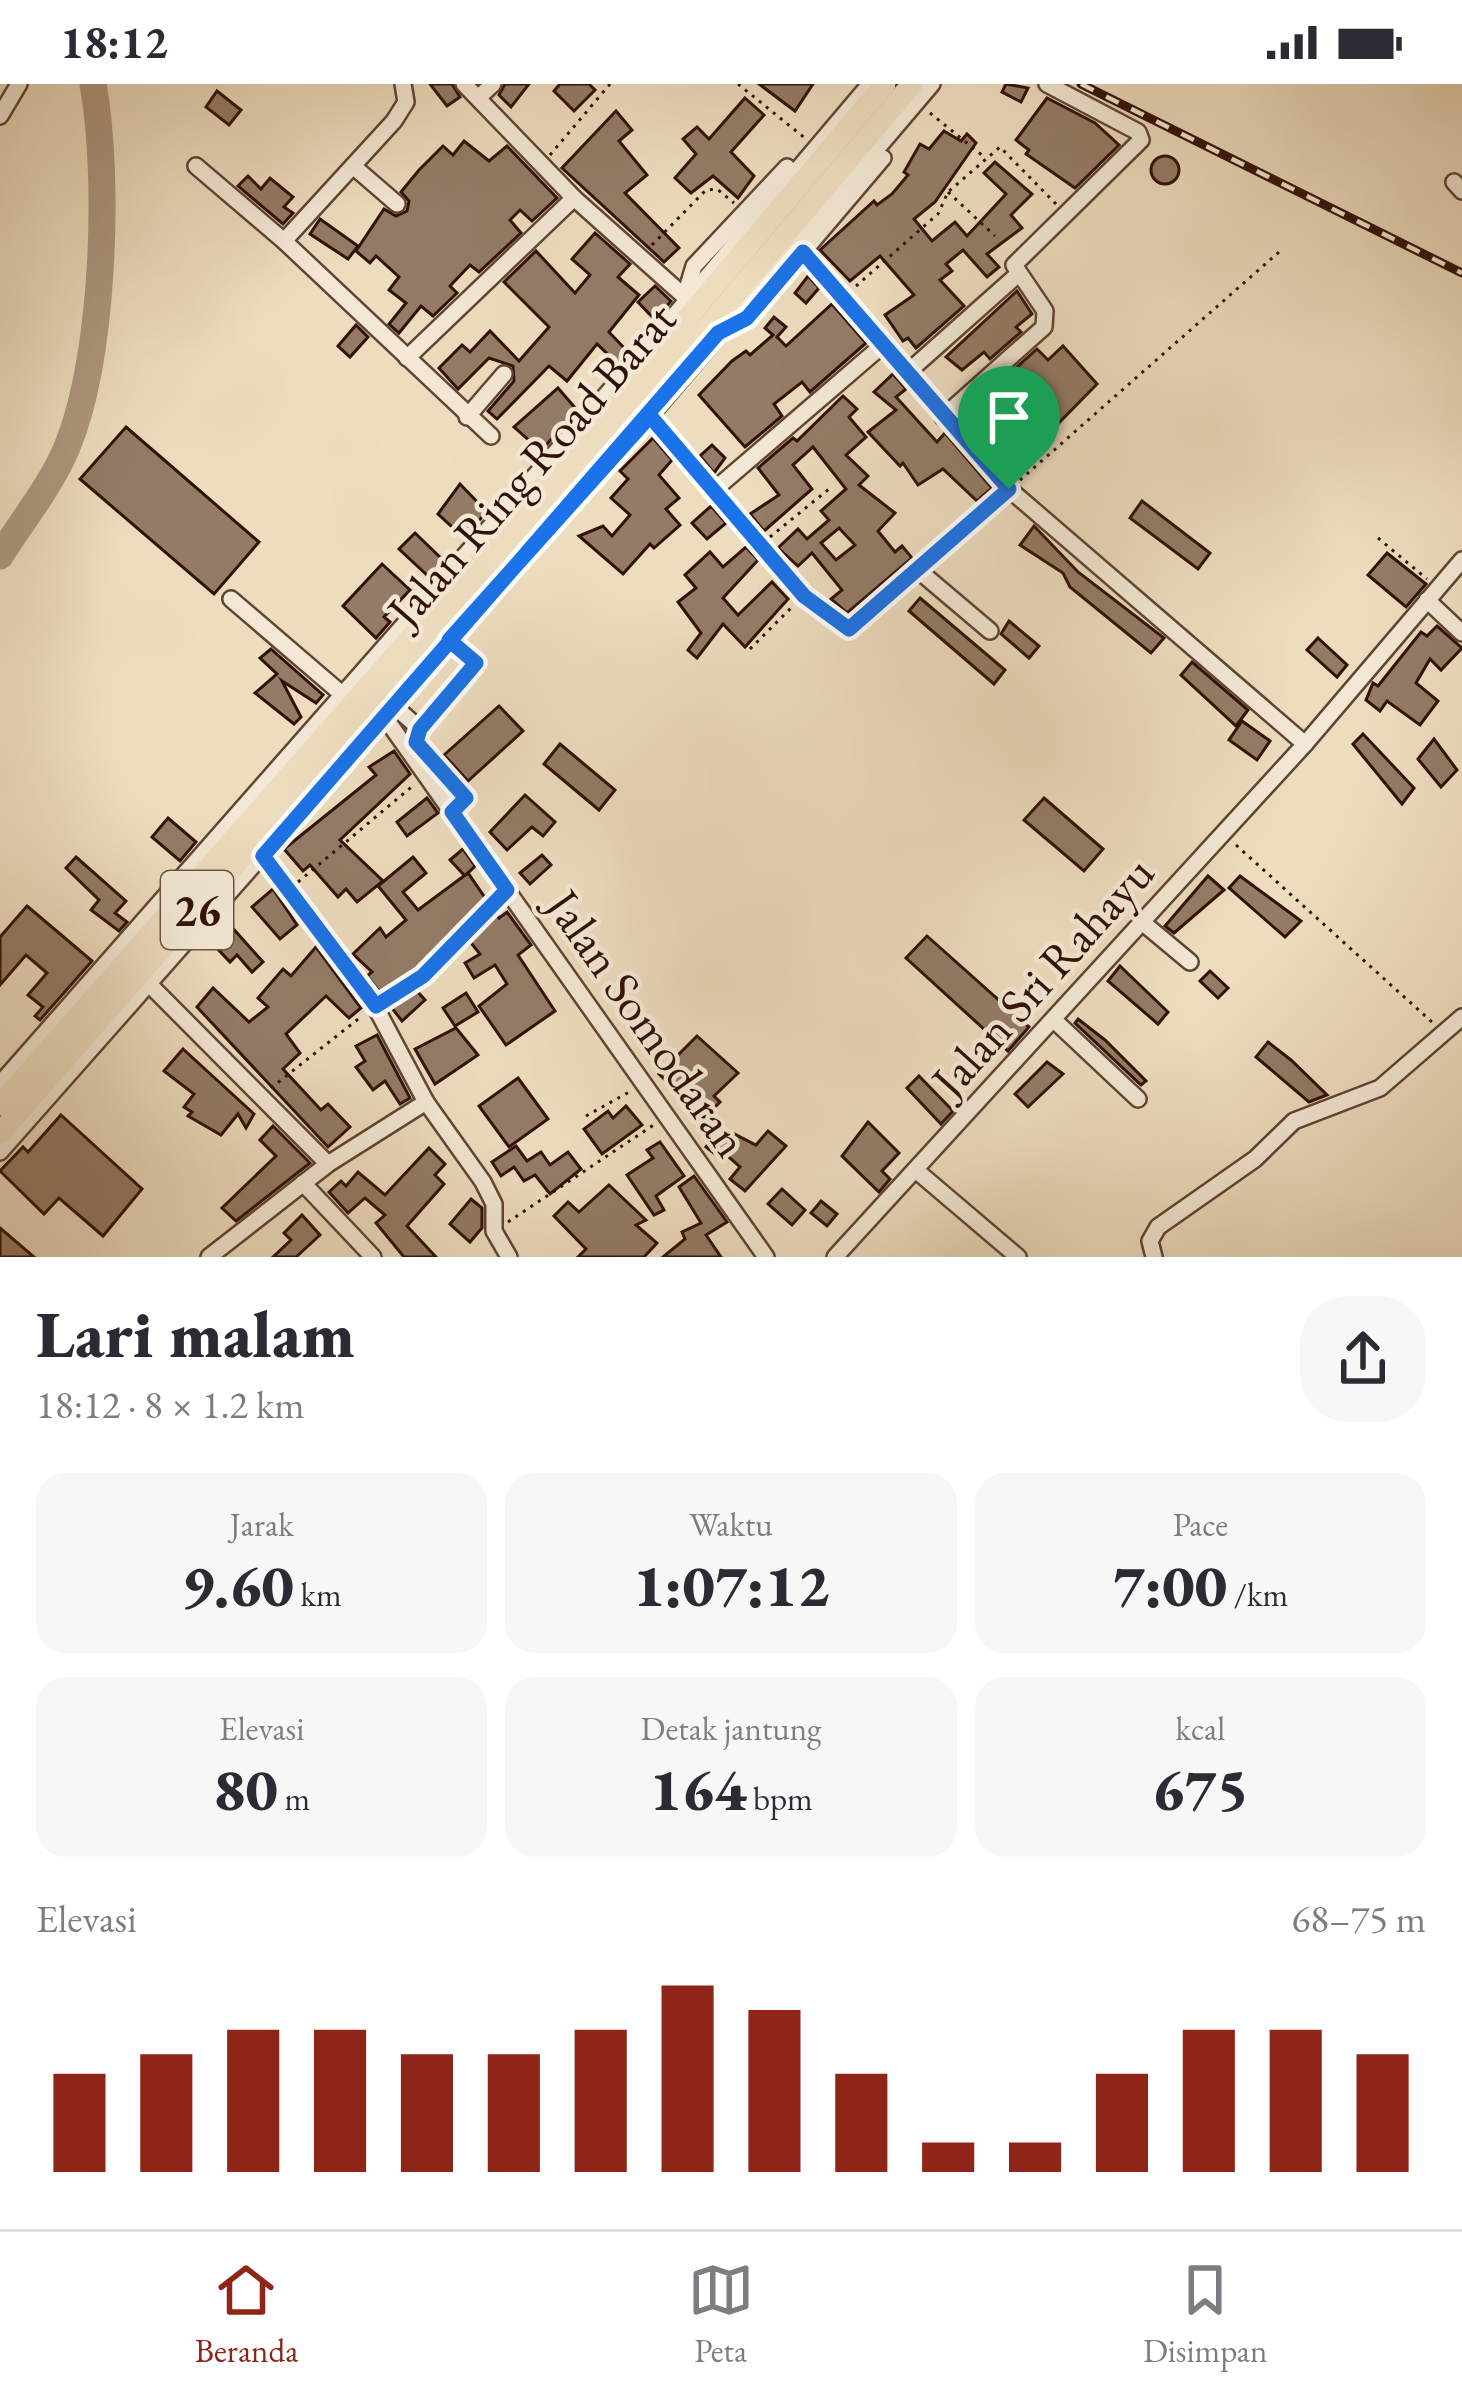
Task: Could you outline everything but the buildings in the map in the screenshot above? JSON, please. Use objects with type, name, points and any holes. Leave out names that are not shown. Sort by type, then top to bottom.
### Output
[{"type":"highway","name":"26","points":[[720,297],[885,84]]},
{"type":"highway","name":"26","points":[[720,297],[912,84]]},
{"type":"highway","name":"Jalan Ring Road Barat","points":[[387,695],[473,557],[697,315],[720,297]]},
{"type":"highway","name":"Jalan Ring Road Barat","points":[[387,695],[697,315]]},
{"type":"highway","name":"26","points":[[0,1133],[312,789],[387,695]]},
{"type":"highway","name":"26","points":[[0,1105],[8,1073],[387,695]]},
{"type":"street","points":[[0,116],[19,84]]},
{"type":"street","points":[[284,241],[403,109],[403,84]]},
{"type":"street","points":[[464,84],[697,315],[747,318],[944,84]]},
{"type":"street","points":[[478,98],[493,84]]},
{"type":"street","points":[[697,315],[694,266],[866,84]]},
{"type":"street","points":[[720,297],[866,84]]},
{"type":"street","points":[[0,1152],[263,856],[387,695],[449,640],[650,416],[697,315],[932,84]]},
{"type":"street","points":[[943,416],[1045,327],[1045,311],[1014,265],[1142,137],[1047,84]]},
{"type":"street","points":[[196,166],[284,241],[491,436]]},
{"type":"street","points":[[353,166],[397,204]]},
{"type":"street","points":[[407,358],[574,198]]},
{"type":"street","points":[[803,252],[1009,489],[1305,744]]},
{"type":"street","points":[[908,372],[1017,275]]},
{"type":"street","points":[[714,490],[884,344]]},
{"type":"street","points":[[467,416],[504,374]]},
{"type":"street","points":[[650,416],[804,596],[849,629],[922,574],[1009,489]]},
{"type":"street","points":[[8,1073],[343,695],[473,557]]},
{"type":"street","name":"Jalan Sri Rahayu","points":[[835,1257],[857,1251],[918,1172],[1305,744],[1462,560]]},
{"type":"street","points":[[922,574],[990,632]]},
{"type":"street","points":[[1432,594],[1462,633]]},
{"type":"street","points":[[231,599],[343,695]]},
{"type":"street","points":[[449,640],[476,663],[420,729],[416,742],[466,798],[452,812]]},
{"type":"street","points":[[387,695],[420,729]]},
{"type":"street","name":"Jalan Somodaran","points":[[387,695],[425,775],[766,1257]]},
{"type":"street","points":[[263,856],[376,1006],[426,1102],[483,1182],[494,1204],[494,1232],[509,1257]]},
{"type":"street","points":[[1142,922],[1190,962]]},
{"type":"street","points":[[149,984],[328,1165]]},
{"type":"street","points":[[1154,1257],[1154,1230],[1255,1159],[1294,1121],[1370,1094],[1462,1017]]},
{"type":"street","points":[[1054,1020],[1138,1099]]},
{"type":"street","points":[[209,1257],[328,1165],[426,1102]]},
{"type":"street","points":[[918,1172],[1018,1257]]},
{"type":"street","points":[[303,1183],[373,1257]]},
{"type":"path","points":[[541,165],[610,84]]},
{"type":"path","points":[[738,84],[810,142]]},
{"type":"path","points":[[924,109],[985,157]]},
{"type":"path","points":[[845,295],[938,214],[948,192],[985,157],[1005,149],[1064,214]]},
{"type":"path","points":[[640,257],[706,190],[722,192],[745,212]]},
{"type":"path","points":[[948,192],[994,236]]},
{"type":"path","points":[[1009,489],[1279,252]]},
{"type":"path","points":[[759,547],[829,489]]},
{"type":"path","points":[[1378,538],[1432,594]]},
{"type":"path","points":[[750,649],[804,596]]},
{"type":"path","points":[[286,891],[425,775]]},
{"type":"path","points":[[1224,834],[1444,1033]]},
{"type":"path","points":[[261,1095],[376,1006],[423,976],[507,890]]},
{"type":"path","points":[[586,1117],[644,1084]]},
{"type":"path","points":[[494,1232],[666,1117]]},
{"type":"waterway","points":[[0,556],[61,461],[89,366],[102,217],[93,84]]},
{"type":"railway","points":[[1081,84],[1462,273]]},
{"type":"route","points":[[1009,489],[803,252],[747,318],[718,333],[650,416],[449,640],[263,856],[376,1006],[423,976],[455,937],[507,890],[452,812],[466,798],[416,742],[420,729],[476,663],[449,640],[550,528],[650,416],[804,596],[849,629],[1009,489]]}]
